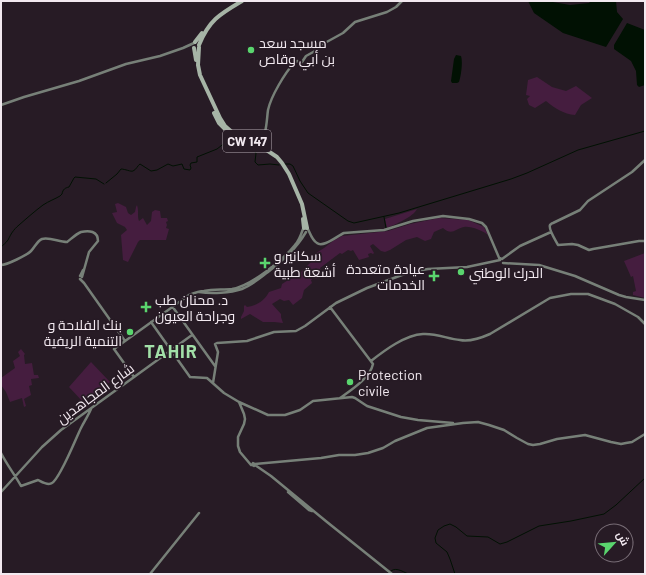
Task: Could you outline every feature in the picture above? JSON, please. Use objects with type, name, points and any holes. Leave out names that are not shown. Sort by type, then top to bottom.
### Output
[{"type":"highway","points":[[194,45],[211,19],[237,1]]},
{"type":"highway","name":"CW 147","points":[[242,1],[215,18],[205,32],[199,46],[198,65],[200,75],[225,126],[233,133],[259,148]]},
{"type":"highway","points":[[194,45],[197,42],[199,46]]},
{"type":"highway","name":"CW 147","points":[[194,45],[199,78],[219,123],[231,135],[272,154],[280,161],[286,169],[302,204],[307,231]]},
{"type":"main road","points":[[259,148],[259,142],[265,133],[270,102],[294,63],[296,61],[302,62],[306,56],[342,33],[355,22],[387,12],[396,7],[402,1]]},
{"type":"main road","points":[[1,105],[79,81],[126,64],[160,56],[194,45]]},
{"type":"main road","points":[[645,160],[632,172],[588,201],[580,210],[550,224],[551,232],[558,245],[572,244],[589,250],[645,241]]},
{"type":"main road","points":[[134,377],[114,349],[189,295],[205,290],[231,289],[252,281],[289,251],[307,231],[316,243],[322,244],[344,233],[384,230],[413,221],[438,216],[469,220],[484,225],[502,260],[507,262],[539,265],[568,274],[619,295],[645,300]]},
{"type":"main road","points":[[1,265],[6,265],[30,252],[37,243],[42,240],[49,239],[67,242],[80,233],[87,231],[96,233],[98,241],[89,252],[81,277],[125,341]]},
{"type":"main road","points":[[213,383],[218,352],[215,344],[247,341],[274,332],[296,331],[336,303],[361,290],[410,272],[434,268],[467,267],[502,260],[520,246],[551,232]]},
{"type":"main road","points":[[371,360],[385,350],[407,338],[424,333],[441,335],[461,341],[481,338],[550,298],[571,294],[588,294],[615,304],[638,317],[645,324]]},
{"type":"main road","points":[[172,306],[215,367]]},
{"type":"main road","points":[[330,307],[373,364],[360,383],[340,398]]},
{"type":"main road","points":[[151,322],[190,377],[207,378],[239,402],[268,415],[290,414],[305,407],[313,401],[354,397],[367,406],[401,417],[457,424]]},
{"type":"main road","name":"شارع المجاهدين","points":[[1,492],[42,447],[61,430],[192,335]]},
{"type":"main road","points":[[239,402],[244,414],[244,424],[238,437],[237,444],[240,452],[310,510],[392,574]]},
{"type":"main road","points":[[1,453],[21,486],[38,480],[46,484],[51,484],[59,474],[91,409]]},
{"type":"main road","points":[[255,465],[368,453],[383,448],[395,441],[427,428],[478,422],[504,430],[528,444],[533,445],[557,439],[585,435],[620,444],[632,442],[645,434]]},
{"type":"main road","points":[[150,574],[199,513]]},
{"type":"shaded area","points":[[528,1],[547,1],[570,5],[589,3],[591,1],[616,1],[617,12],[623,19],[606,47],[563,33],[534,13]]},
{"type":"shaded area","points":[[627,23],[645,30],[645,85],[639,87],[637,85],[636,71],[631,61],[614,49],[614,45]]},
{"type":"shaded area","points":[[456,55],[461,56],[461,73],[459,82],[452,83],[454,59]]},
{"type":"shaded area","points":[[537,77],[552,87],[566,91],[576,86],[592,98],[581,105],[575,115],[559,110],[546,101],[535,108],[529,105],[527,99],[530,96],[526,95],[528,80]]},
{"type":"shaded area","points":[[118,203],[126,207],[128,213],[131,215],[135,212],[137,205],[139,221],[143,218],[147,225],[151,221],[152,212],[155,210],[160,211],[161,218],[167,218],[168,221],[166,222],[166,228],[169,229],[166,240],[140,240],[128,262],[123,260],[121,235],[127,230],[125,227],[117,223],[112,213],[117,212],[115,204]]},
{"type":"shaded area","points":[[417,209],[408,217],[387,228],[385,219]]},
{"type":"shaded area","points":[[439,218],[468,220],[484,227],[488,235],[480,230],[470,227],[464,227],[451,232],[443,228],[434,232],[431,239],[425,241],[417,237],[406,240],[385,252],[381,251],[373,244],[370,246],[374,253],[368,254],[369,257],[359,260],[353,250],[348,250],[342,254],[340,253],[320,268],[322,273],[316,279],[314,278],[311,280],[312,283],[304,290],[302,298],[293,305],[289,300],[284,301],[280,299],[272,304],[281,314],[283,323],[263,322],[250,314],[241,319],[245,305],[247,307],[257,304],[265,298],[269,292],[281,288],[282,284],[301,272],[312,261],[310,257],[342,236],[388,231],[410,224]]},
{"type":"shaded area","points":[[645,253],[645,298],[633,295],[633,292],[636,291],[633,276],[631,277],[624,261]]},
{"type":"shaded area","points":[[21,349],[25,354],[25,364],[32,363],[34,375],[38,375],[39,378],[31,379],[32,385],[29,386],[31,395],[24,399],[26,406],[24,407],[22,398],[10,402],[1,385],[1,378],[15,368],[13,361],[20,356],[18,352]]},
{"type":"shaded area","points":[[91,362],[110,382],[83,402],[69,387]]},
{"type":"waterway","points":[[285,164],[290,164],[293,166],[308,193],[348,221],[354,223],[399,213],[511,179],[578,150],[645,131]]},
{"type":"waterway","points":[[106,183],[121,169],[133,171],[140,164],[151,171],[157,170],[168,164],[173,166],[182,164],[184,169],[190,170],[191,163],[197,162],[197,157],[217,149],[226,142],[238,148],[246,148],[255,152],[255,162],[258,165],[279,165]]},
{"type":"waterway","points":[[1,247],[17,227],[43,205],[60,196],[64,189],[69,187],[75,177],[96,179],[104,184]]},
{"type":"waterway","points":[[384,217],[386,228]]},
{"type":"waterway","points":[[455,574],[447,552],[436,543],[435,538],[438,530],[444,526],[450,524],[467,536],[488,537],[500,544],[539,526],[604,514],[645,478]]},
{"type":"waterway","points":[[384,574],[396,569],[408,574]]},
{"type":"place","name":"مسجد سعد بن أبي وقاص","points":[[251,50]]},
{"type":"place","name":"سكانير و أشعة طبية","points":[[265,263]]},
{"type":"place","name":"الدرك الوطني","points":[[461,272]]},
{"type":"place","name":"عيادة متعددة الخدمات","points":[[434,276]]},
{"type":"place","name":"د. محنان طب وجراحة العيون","points":[[146,307]]},
{"type":"place","name":"بنك الفلاحة و التنمية الريفية","points":[[130,332]]},
{"type":"place","name":"Protection civile","points":[[350,382]]},
{"type":"district","name":"TAHIR","points":[[171,351]]}]
